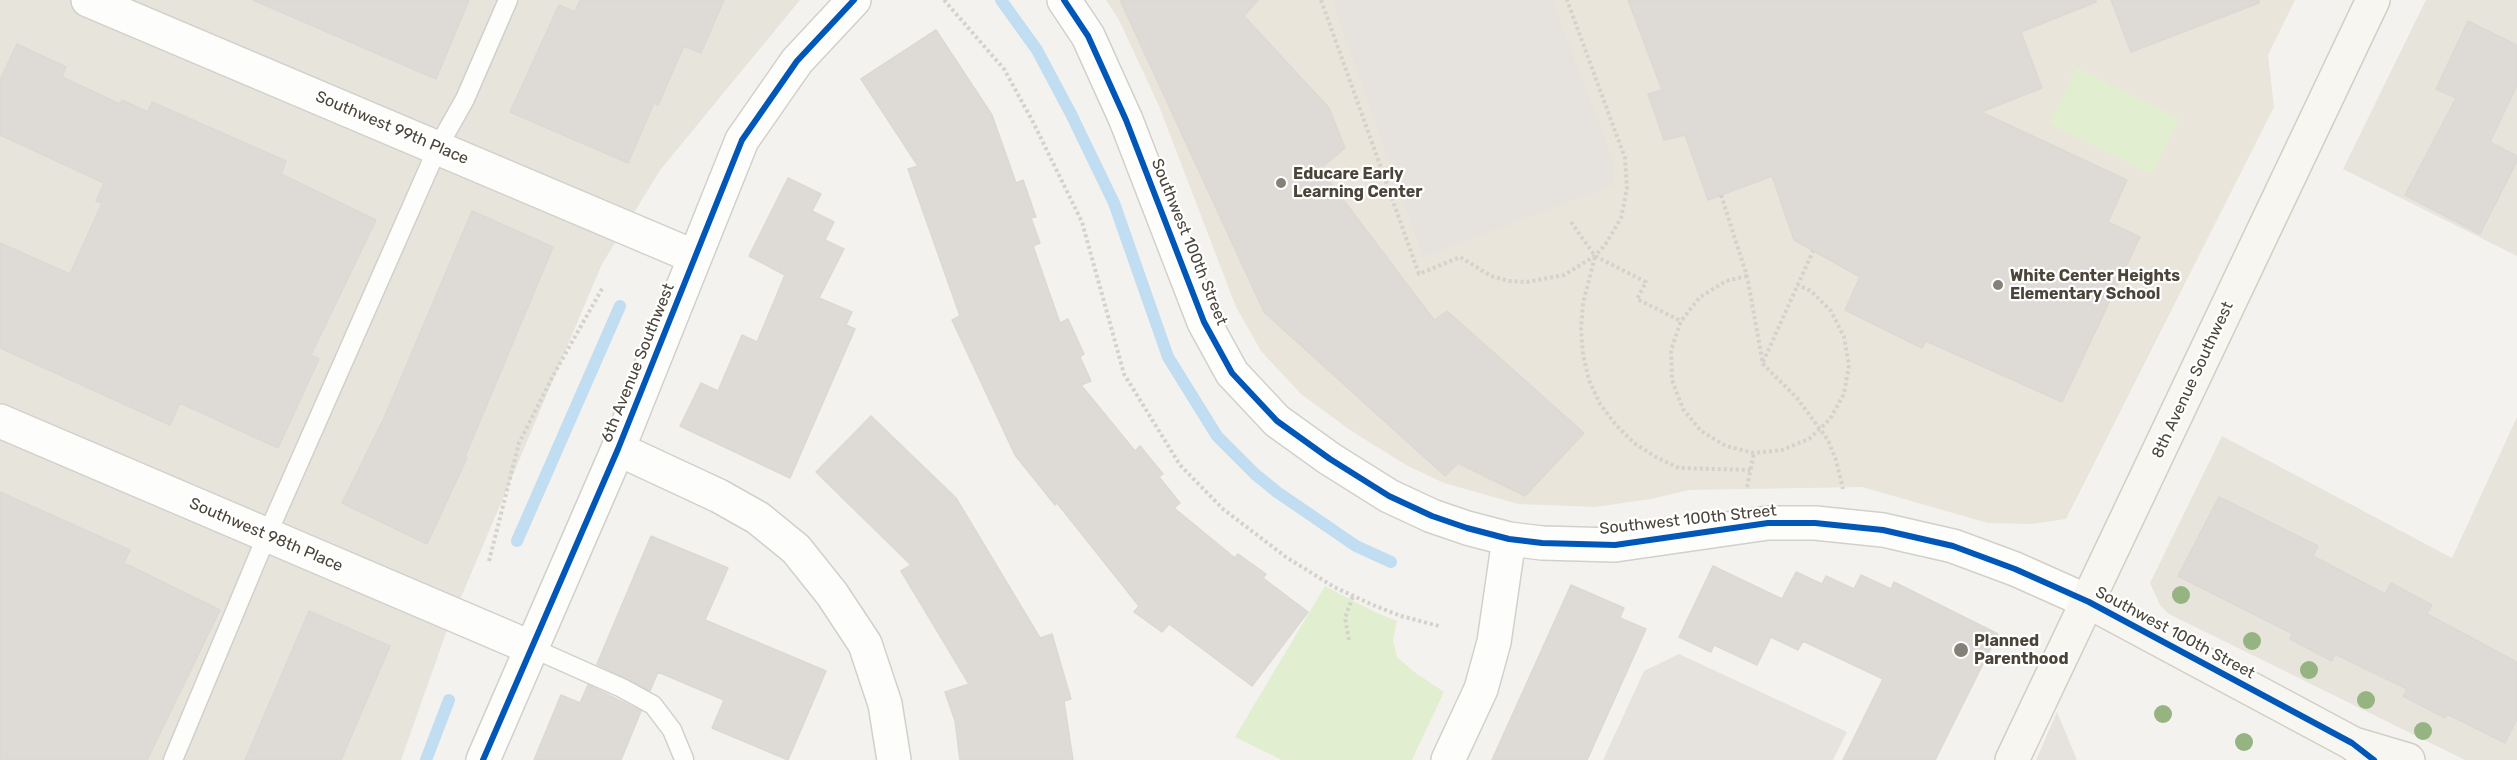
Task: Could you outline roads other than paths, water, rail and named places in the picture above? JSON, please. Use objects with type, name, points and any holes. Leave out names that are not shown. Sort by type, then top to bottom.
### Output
[{"type":"street","name":"Southwest 99th Place","points":[[88,0],[695,257]]},
{"type":"street","name":"6th Avenue Southwest","points":[[483,760],[618,449],[742,140],[797,61],[854,0]]},
{"type":"street","name":"Southwest 100th Street","points":[[1064,0],[1088,36],[1121,109],[1204,322],[1232,373],[1277,421],[1330,459],[1389,496],[1431,516],[1509,539],[1542,543],[1615,544],[1768,523],[1815,523],[1884,530],[1953,546],[2015,569],[2089,602],[2363,752],[2408,760]]},
{"type":"street","name":"8th Avenue Southwest","points":[[2012,760],[2373,0]]},
{"type":"street","name":"Southwest 98th Place","points":[[0,421],[532,648]]},
{"type":"street","points":[[618,449],[719,496],[758,518],[796,549],[832,594],[865,644],[885,704],[894,760]]},
{"type":"street","points":[[1448,760],[1481,689],[1494,642],[1509,539]]},
{"type":"lane","points":[[173,760],[267,535],[438,147],[465,99],[508,0]]},
{"type":"lane","points":[[532,648],[622,688],[652,705],[672,730],[684,759]]},
{"type":"waterway","points":[[1001,0],[1037,50],[1071,114],[1114,203],[1168,357],[1217,436],[1255,474],[1277,492],[1356,546],[1391,562]]},
{"type":"waterway","points":[[517,541],[620,306]]},
{"type":"waterway","points":[[426,760],[449,700]]},
{"type":"place","name":"Educare Early Learning Center","points":[[1281,183]]},
{"type":"place","name":"White Center Heights Elementary School","points":[[1998,285]]},
{"type":"place","name":"Planned Parenthood","points":[[1961,650]]}]
